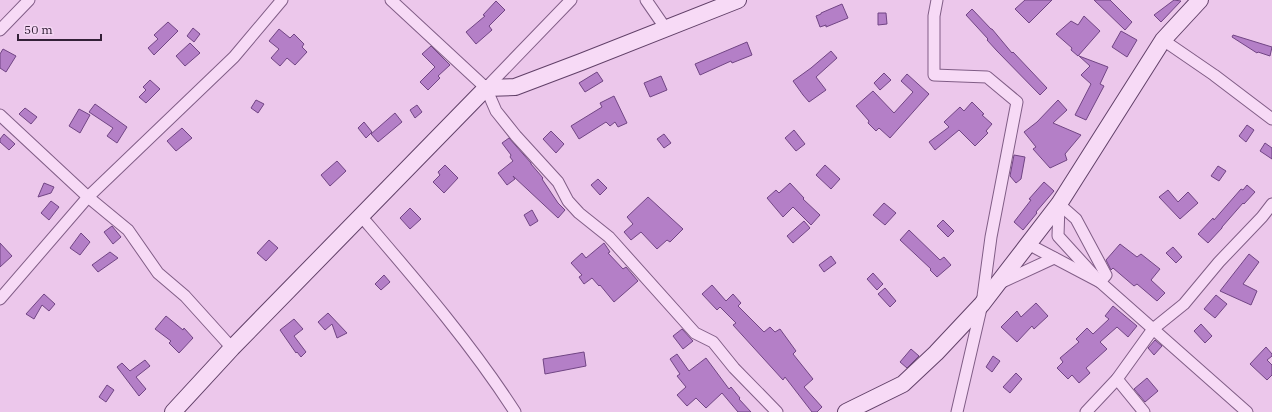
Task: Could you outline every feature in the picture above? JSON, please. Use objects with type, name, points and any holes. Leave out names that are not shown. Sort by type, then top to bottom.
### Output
[{"type":"street","points":[[0,30],[29,0]]},
{"type":"street","points":[[0,299],[88,197],[234,57],[282,0]]},
{"type":"street","points":[[391,0],[486,88],[496,111],[516,136],[558,182],[568,201],[578,213],[609,237],[695,333],[713,342],[734,368],[777,412]]},
{"type":"street","points":[[173,412],[232,348],[571,0]]},
{"type":"street","points":[[646,0],[666,29]]},
{"type":"street","points":[[486,88],[515,87],[738,0]]},
{"type":"street","points":[[937,0],[934,16],[934,75],[987,77],[1017,102],[992,230],[982,304],[957,412]]},
{"type":"street","points":[[846,412],[903,384],[936,353],[982,304],[1060,204],[1163,40],[1200,0]]},
{"type":"street","points":[[1163,40],[1272,119]]},
{"type":"street","points":[[0,115],[88,197],[128,230],[158,273],[185,296],[232,348]]},
{"type":"street","points":[[1060,204],[1058,236],[1100,282],[1247,412]]},
{"type":"street","points":[[1060,204],[1076,219],[1106,275],[1100,282]]},
{"type":"street","points":[[1086,412],[1117,378],[1153,329],[1184,304],[1219,262],[1262,217],[1272,204]]},
{"type":"street","points":[[361,216],[421,286],[491,375],[515,412]]},
{"type":"street","points":[[1028,244],[1100,282]]},
{"type":"street","points":[[998,283],[1054,258]]},
{"type":"street","points":[[1117,378],[1144,412]]},
{"type":"building","points":[[1025,0],[1052,0],[1029,23],[1015,9]]},
{"type":"building","points":[[1094,0],[1110,0],[1132,22],[1125,30]]},
{"type":"building","points":[[1174,0],[1181,1],[1161,22],[1154,15]]},
{"type":"building","points":[[496,1],[505,10],[489,26],[492,30],[476,44],[466,32],[485,16],[483,15]]},
{"type":"building","points":[[842,4],[848,18],[826,27],[826,25],[820,27],[816,16]]},
{"type":"building","points":[[972,9],[992,29],[1012,53],[1013,52],[1047,88],[1040,95],[997,51],[966,15]]},
{"type":"building","points":[[878,13],[886,13],[887,24],[878,25]]},
{"type":"building","points":[[1084,16],[1100,31],[1078,56],[1071,50],[1072,48],[1056,34],[1071,21],[1078,25]]},
{"type":"building","points":[[168,22],[178,31],[154,55],[148,48],[158,39],[154,35]]},
{"type":"building","points":[[193,28],[200,34],[194,42],[187,36]]},
{"type":"building","points":[[279,29],[290,38],[294,34],[304,44],[302,47],[307,52],[295,65],[287,58],[280,66],[271,58],[279,49],[269,41]]},
{"type":"building","points":[[1121,31],[1137,40],[1127,57],[1112,47]]},
{"type":"building","points":[[1233,35],[1272,47],[1270,56],[1257,53],[1232,37]]},
{"type":"building","points":[[747,42],[752,55],[732,63],[731,61],[700,75],[695,64]]},
{"type":"building","points":[[190,43],[200,53],[185,66],[176,56]]},
{"type":"building","points":[[431,46],[450,65],[438,76],[440,78],[428,90],[420,82],[435,67],[422,54]]},
{"type":"building","points":[[3,49],[16,56],[6,72],[0,68],[0,54]]},
{"type":"building","points":[[831,51],[837,58],[816,77],[826,90],[809,102],[793,81]]},
{"type":"building","points":[[1079,56],[1108,67],[1100,84],[1104,86],[1086,120],[1075,115],[1091,84],[1081,75],[1090,66]]},
{"type":"building","points":[[597,72],[603,81],[585,92],[579,83]]},
{"type":"building","points":[[884,73],[891,80],[880,90],[874,83]]},
{"type":"building","points":[[907,74],[929,94],[890,138],[879,128],[876,131],[868,123],[869,121],[856,106],[873,91],[894,113],[913,92],[901,81]]},
{"type":"building","points":[[661,76],[667,90],[650,97],[644,83]]},
{"type":"building","points":[[150,80],[160,89],[146,103],[139,97],[146,90],[143,87]]},
{"type":"building","points":[[614,96],[627,123],[618,127],[615,122],[610,126],[606,122],[579,139],[571,126],[602,107],[600,103]]},
{"type":"building","points":[[256,100],[264,104],[258,113],[251,108]]},
{"type":"building","points":[[1058,100],[1067,110],[1053,123],[1081,135],[1065,154],[1067,160],[1050,168],[1033,149],[1036,147],[1024,132],[1037,122]]},
{"type":"building","points":[[972,102],[984,114],[982,115],[992,124],[986,131],[988,133],[975,146],[959,130],[935,150],[929,142],[949,127],[944,122],[960,107],[964,111]]},
{"type":"building","points":[[95,104],[127,127],[117,143],[107,136],[113,128],[89,112]]},
{"type":"building","points":[[417,105],[422,112],[415,118],[410,110]]},
{"type":"building","points":[[25,108],[37,117],[31,124],[19,114]]},
{"type":"building","points":[[79,109],[90,115],[80,133],[69,126]]},
{"type":"building","points":[[395,113],[402,122],[378,142],[371,134]]},
{"type":"building","points":[[364,122],[372,132],[366,138],[358,128]]},
{"type":"building","points":[[1247,125],[1254,130],[1246,142],[1239,136]]},
{"type":"building","points":[[182,128],[192,138],[176,151],[167,141]]},
{"type":"building","points":[[794,130],[805,144],[796,151],[785,138]]},
{"type":"building","points":[[551,131],[564,144],[556,153],[543,139]]},
{"type":"building","points":[[4,134],[15,144],[9,150],[0,142],[0,139]]},
{"type":"building","points":[[664,134],[671,143],[664,148],[657,139]]},
{"type":"building","points":[[509,138],[543,178],[542,179],[558,203],[565,210],[558,218],[513,176],[515,179],[507,185],[498,173],[513,161],[510,157],[511,155],[502,143]]},
{"type":"building","points":[[1265,143],[1272,148],[1272,159],[1260,151]]},
{"type":"building","points":[[1014,155],[1025,157],[1021,179],[1016,183],[1010,176]]},
{"type":"building","points":[[337,161],[346,171],[330,186],[321,175]]},
{"type":"building","points":[[445,165],[458,178],[444,193],[433,182],[440,175],[438,172]]},
{"type":"building","points":[[825,165],[840,179],[831,189],[816,175]]},
{"type":"building","points":[[1218,166],[1226,171],[1219,181],[1211,176]]},
{"type":"building","points":[[598,179],[607,188],[600,195],[591,185]]},
{"type":"building","points":[[1044,182],[1054,191],[1023,230],[1014,222],[1031,200],[1029,199]]},
{"type":"building","points":[[44,183],[54,187],[51,193],[38,197]]},
{"type":"building","points":[[790,183],[804,198],[803,199],[820,215],[811,225],[793,207],[783,217],[767,198],[776,190],[779,193]]},
{"type":"building","points":[[1247,185],[1255,192],[1244,204],[1243,203],[1208,243],[1198,234],[1213,218],[1214,220],[1241,189],[1243,190]]},
{"type":"building","points":[[1168,190],[1178,202],[1188,192],[1198,203],[1180,219],[1159,197]]},
{"type":"building","points":[[648,197],[683,229],[670,242],[667,240],[657,249],[641,232],[631,240],[624,232],[633,224],[627,217]]},
{"type":"building","points":[[51,201],[59,207],[49,220],[41,213]]},
{"type":"building","points":[[884,203],[896,213],[885,225],[873,215]]},
{"type":"building","points":[[410,208],[421,219],[410,229],[400,218]]},
{"type":"building","points":[[532,210],[538,221],[530,226],[524,215]]},
{"type":"building","points":[[943,220],[954,231],[948,237],[937,226]]},
{"type":"building","points":[[804,221],[810,228],[793,243],[787,236]]},
{"type":"building","points":[[112,226],[121,237],[113,244],[104,232]]},
{"type":"building","points":[[909,230],[940,260],[944,257],[951,265],[937,277],[930,270],[931,269],[900,240]]},
{"type":"building","points":[[81,233],[90,242],[80,255],[70,248]]},
{"type":"building","points":[[269,240],[278,248],[266,261],[257,253]]},
{"type":"building","points":[[0,243],[12,256],[0,267]]},
{"type":"building","points":[[604,243],[610,252],[608,253],[623,269],[626,267],[638,281],[614,302],[592,278],[584,284],[579,277],[582,275],[571,263],[582,253],[586,258]]},
{"type":"building","points":[[1120,244],[1137,257],[1141,254],[1160,269],[1151,280],[1165,293],[1157,301],[1137,284],[1134,286],[1113,268],[1111,270],[1106,260]]},
{"type":"building","points":[[1173,247],[1182,257],[1176,263],[1166,253]]},
{"type":"building","points":[[110,252],[118,258],[98,272],[92,265]]},
{"type":"building","points":[[1249,254],[1259,262],[1243,284],[1257,291],[1251,305],[1220,291]]},
{"type":"building","points":[[831,256],[836,263],[824,272],[819,265]]},
{"type":"building","points":[[873,273],[883,284],[877,290],[867,279]]},
{"type":"building","points":[[384,275],[390,282],[381,290],[375,284]]},
{"type":"building","points":[[712,285],[726,301],[733,294],[741,303],[738,306],[764,332],[770,327],[775,332],[780,329],[796,351],[793,354],[813,379],[804,387],[822,407],[817,412],[812,412],[785,377],[783,380],[733,325],[736,323],[720,307],[717,310],[702,294]]},
{"type":"building","points":[[885,288],[896,301],[890,307],[878,294]]},
{"type":"building","points":[[44,294],[55,304],[49,311],[42,305],[34,319],[26,314]]},
{"type":"building","points":[[1216,295],[1227,304],[1215,318],[1204,309]]},
{"type":"building","points":[[1036,303],[1048,316],[1034,329],[1032,326],[1017,342],[1001,327],[1017,311],[1021,317]]},
{"type":"building","points":[[1113,306],[1137,326],[1128,337],[1117,327],[1100,342],[1107,349],[1086,368],[1090,373],[1079,383],[1072,375],[1068,379],[1057,368],[1063,362],[1060,358],[1079,342],[1076,339],[1087,328],[1093,334],[1109,319],[1105,316]]},
{"type":"building","points":[[328,313],[347,333],[337,338],[332,324],[325,330],[318,322]]},
{"type":"building","points":[[166,316],[183,330],[184,328],[193,338],[179,353],[169,343],[171,341],[155,329]]},
{"type":"building","points":[[294,319],[303,329],[294,336],[306,352],[301,357],[297,352],[296,353],[280,330]]},
{"type":"building","points":[[1201,324],[1212,336],[1205,343],[1194,331]]},
{"type":"building","points":[[682,329],[693,341],[683,349],[673,336]]},
{"type":"building","points":[[1155,340],[1162,346],[1154,355],[1148,348]]},
{"type":"building","points":[[1266,347],[1272,354],[1272,356],[1267,360],[1272,365],[1272,375],[1267,380],[1250,364]]},
{"type":"building","points":[[911,349],[919,356],[907,368],[900,362]]},
{"type":"building","points":[[584,352],[586,366],[545,374],[543,359]]},
{"type":"building","points":[[677,354],[689,371],[706,358],[729,389],[731,387],[740,398],[739,399],[751,412],[738,412],[722,393],[706,408],[696,398],[687,406],[677,395],[686,387],[677,376],[680,374],[670,359]]},
{"type":"building","points":[[993,356],[1000,361],[992,372],[986,367]]},
{"type":"building","points":[[145,360],[150,366],[136,377],[146,389],[139,396],[117,367],[122,363],[130,371]]},
{"type":"building","points":[[1016,373],[1022,379],[1010,393],[1003,387]]},
{"type":"building","points":[[1147,378],[1158,391],[1145,402],[1134,389]]},
{"type":"building","points":[[107,385],[114,390],[106,402],[99,397]]}]
